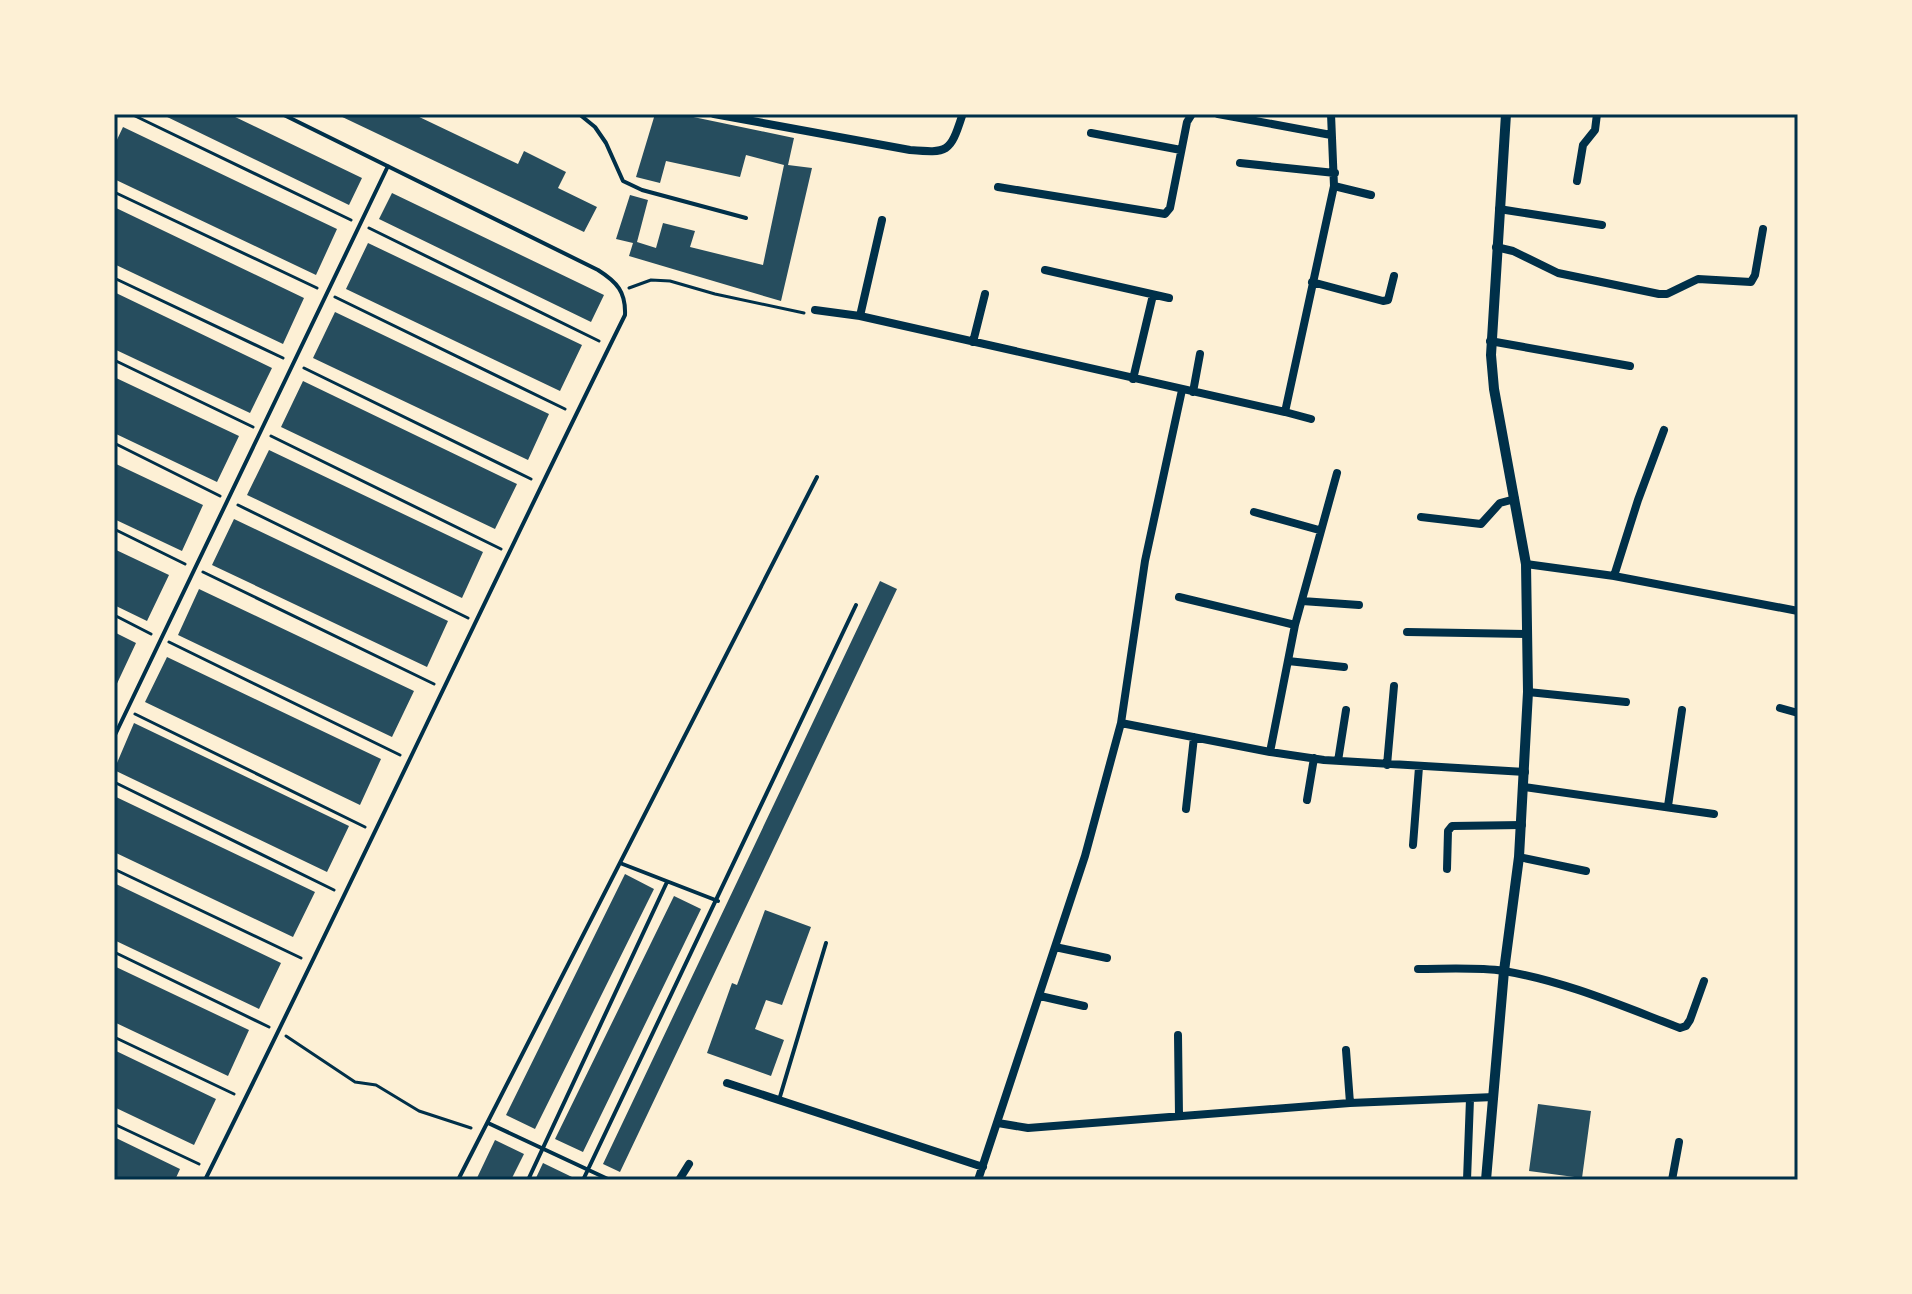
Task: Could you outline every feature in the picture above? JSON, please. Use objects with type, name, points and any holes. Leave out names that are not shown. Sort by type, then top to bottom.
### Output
[{"type":"street","points":[[714,114],[910,150],[936,152],[953,144],[962,116]]},
{"type":"street","points":[[998,187],[1165,214],[1170,208],[1187,122],[1192,114]]},
{"type":"street","points":[[1218,114],[1331,135]]},
{"type":"street","points":[[1285,412],[1334,186],[1331,114]]},
{"type":"street","points":[[1486,1180],[1504,971],[1522,825],[1528,692],[1526,564],[1494,389],[1490,341],[1506,114]]},
{"type":"street","points":[[1577,181],[1583,145],[1595,130],[1597,114]]},
{"type":"street","points":[[1091,133],[1181,150]]},
{"type":"street","points":[[1240,163],[1335,173]]},
{"type":"street","points":[[1334,186],[1371,195]]},
{"type":"street","points":[[1499,209],[1602,225]]},
{"type":"street","points":[[860,316],[882,220]]},
{"type":"street","points":[[1496,247],[1513,251],[1558,273],[1667,294],[1698,279],[1751,282],[1763,229]]},
{"type":"street","points":[[1045,270],[1169,298]]},
{"type":"street","points":[[1312,282],[1383,301],[1388,300],[1394,276]]},
{"type":"street","points":[[973,342],[985,294]]},
{"type":"street","points":[[1133,379],[1153,295]]},
{"type":"street","points":[[815,310],[860,316],[1311,419]]},
{"type":"street","points":[[1490,341],[1630,366]]},
{"type":"street","points":[[1193,392],[1200,354]]},
{"type":"street","points":[[978,1180],[1085,856],[1121,723],[1142,573],[1182,390]]},
{"type":"street","points":[[1614,576],[1664,430]]},
{"type":"street","points":[[1270,752],[1295,625],[1337,473]]},
{"type":"street","points":[[1421,517],[1481,524],[1500,503],[1515,499]]},
{"type":"street","points":[[1254,512],[1319,530]]},
{"type":"street","points":[[1526,564],[1614,576],[1798,609]]},
{"type":"street","points":[[1179,597],[1295,625]]},
{"type":"street","points":[[1302,601],[1359,605]]},
{"type":"street","points":[[1407,632],[1527,634]]},
{"type":"street","points":[[1288,661],[1344,667]]},
{"type":"street","points":[[1387,765],[1394,686]]},
{"type":"street","points":[[1528,692],[1626,702]]},
{"type":"street","points":[[1780,708],[1798,713]]},
{"type":"street","points":[[1338,761],[1346,710]]},
{"type":"street","points":[[1668,806],[1682,710]]},
{"type":"street","points":[[1121,723],[1270,752],[1338,761],[1525,772]]},
{"type":"street","points":[[1186,809],[1194,737]]},
{"type":"street","points":[[1307,800],[1314,758]]},
{"type":"street","points":[[1413,845],[1419,767]]},
{"type":"street","points":[[1524,787],[1714,814]]},
{"type":"street","points":[[1447,869],[1448,831],[1452,826],[1522,825]]},
{"type":"street","points":[[1519,857],[1586,871]]},
{"type":"street","points":[[1055,947],[1107,958]]},
{"type":"street","points":[[1418,969],[1504,971],[1583,990],[1680,1028],[1690,1020],[1704,981]]},
{"type":"street","points":[[1040,996],[1084,1006]]},
{"type":"street","points":[[1178,1035],[1179,1116]]},
{"type":"street","points":[[1346,1050],[1350,1103]]},
{"type":"street","points":[[727,1083],[983,1167]]},
{"type":"street","points":[[998,1123],[1028,1128],[1350,1103],[1494,1097]]},
{"type":"street","points":[[1467,1180],[1470,1099]]},
{"type":"street","points":[[1672,1180],[1679,1142]]},
{"type":"street","points":[[679,1180],[689,1164]]},
{"type":"lane","points":[[205,1180],[625,315],[626,303],[622,291],[613,280],[598,270],[282,114]]},
{"type":"lane","points":[[579,114],[600,135],[623,181],[642,190],[746,218]]},
{"type":"lane","points":[[114,737],[388,165]]},
{"type":"lane","points":[[458,1180],[817,477]]},
{"type":"lane","points":[[583,1180],[856,605]]},
{"type":"lane","points":[[620,863],[718,901]]},
{"type":"lane","points":[[528,1180],[667,882]]},
{"type":"lane","points":[[779,1100],[826,943]]},
{"type":"lane","points":[[488,1123],[610,1180]]},
{"type":"path","points":[[114,192],[576,415]]},
{"type":"path","points":[[114,278],[542,484]]},
{"type":"path","points":[[622,291],[651,280],[670,281],[799,314],[815,310]]},
{"type":"path","points":[[114,360],[508,553]]},
{"type":"path","points":[[114,443],[475,622]]},
{"type":"path","points":[[114,529],[444,689]]},
{"type":"path","points":[[114,615],[410,760]]},
{"type":"path","points":[[128,710],[376,833]]},
{"type":"path","points":[[114,782],[344,895]]},
{"type":"path","points":[[114,869],[312,963]]},
{"type":"path","points":[[114,952],[278,1032],[355,1082],[376,1085],[419,1111],[472,1129],[488,1123]]},
{"type":"path","points":[[114,1037],[245,1099]]},
{"type":"path","points":[[114,1124],[210,1169]]},
{"type":"building","points":[[161,114],[229,114],[362,178],[349,205]]},
{"type":"building","points":[[336,114],[413,114],[518,164],[524,151],[566,172],[558,188],[597,207],[584,232]]},
{"type":"building","points":[[655,114],[679,114],[794,138],[788,165],[812,168],[781,301],[629,256],[633,243],[616,239],[630,195],[648,200],[637,242],[656,248],[663,223],[695,231],[690,247],[763,265],[784,165],[746,155],[740,177],[666,161],[660,183],[636,177]]},
{"type":"building","points":[[123,127],[337,229],[316,275],[114,179],[114,146]]},
{"type":"building","points":[[392,193],[604,295],[591,322],[379,219]]},
{"type":"building","points":[[114,207],[304,298],[283,344],[114,264]]},
{"type":"building","points":[[368,243],[582,345],[560,391],[346,289]]},
{"type":"building","points":[[114,292],[272,368],[250,413],[114,349]]},
{"type":"building","points":[[335,312],[549,414],[528,460],[313,358]]},
{"type":"building","points":[[114,377],[239,436],[217,482],[114,433]]},
{"type":"building","points":[[303,381],[517,484],[495,529],[281,427]]},
{"type":"building","points":[[269,450],[483,552],[462,598],[247,495]]},
{"type":"building","points":[[114,463],[203,505],[182,551],[114,519]]},
{"type":"building","points":[[234,519],[448,621],[427,667],[212,565]]},
{"type":"building","points":[[114,549],[169,575],[147,621],[114,605]]},
{"type":"building","points":[[880,581],[897,589],[620,1172],[603,1164]]},
{"type":"building","points":[[199,589],[414,691],[392,737],[178,635]]},
{"type":"building","points":[[114,632],[136,643],[114,690]]},
{"type":"building","points":[[167,657],[381,759],[360,805],[145,702]]},
{"type":"building","points":[[134,723],[349,826],[327,872],[114,770]]},
{"type":"building","points":[[114,796],[315,892],[293,937],[114,852]]},
{"type":"building","points":[[625,874],[654,889],[535,1129],[506,1115]]},
{"type":"building","points":[[114,883],[281,963],[259,1009],[114,940]]},
{"type":"building","points":[[674,896],[701,909],[583,1152],[555,1139]]},
{"type":"building","points":[[765,910],[811,927],[782,1005],[766,1000],[755,1029],[784,1040],[771,1076],[707,1053],[732,983],[737,985]]},
{"type":"building","points":[[114,966],[249,1030],[228,1076],[114,1022]]},
{"type":"building","points":[[114,1050],[216,1099],[194,1145],[114,1107]]},
{"type":"building","points":[[1538,1104],[1591,1111],[1582,1178],[1529,1171]]},
{"type":"building","points":[[114,1137],[180,1169],[175,1180],[114,1180]]},
{"type":"building","points":[[495,1140],[524,1154],[511,1180],[476,1180]]},
{"type":"building","points":[[543,1163],[572,1177],[571,1180],[535,1180]]}]
